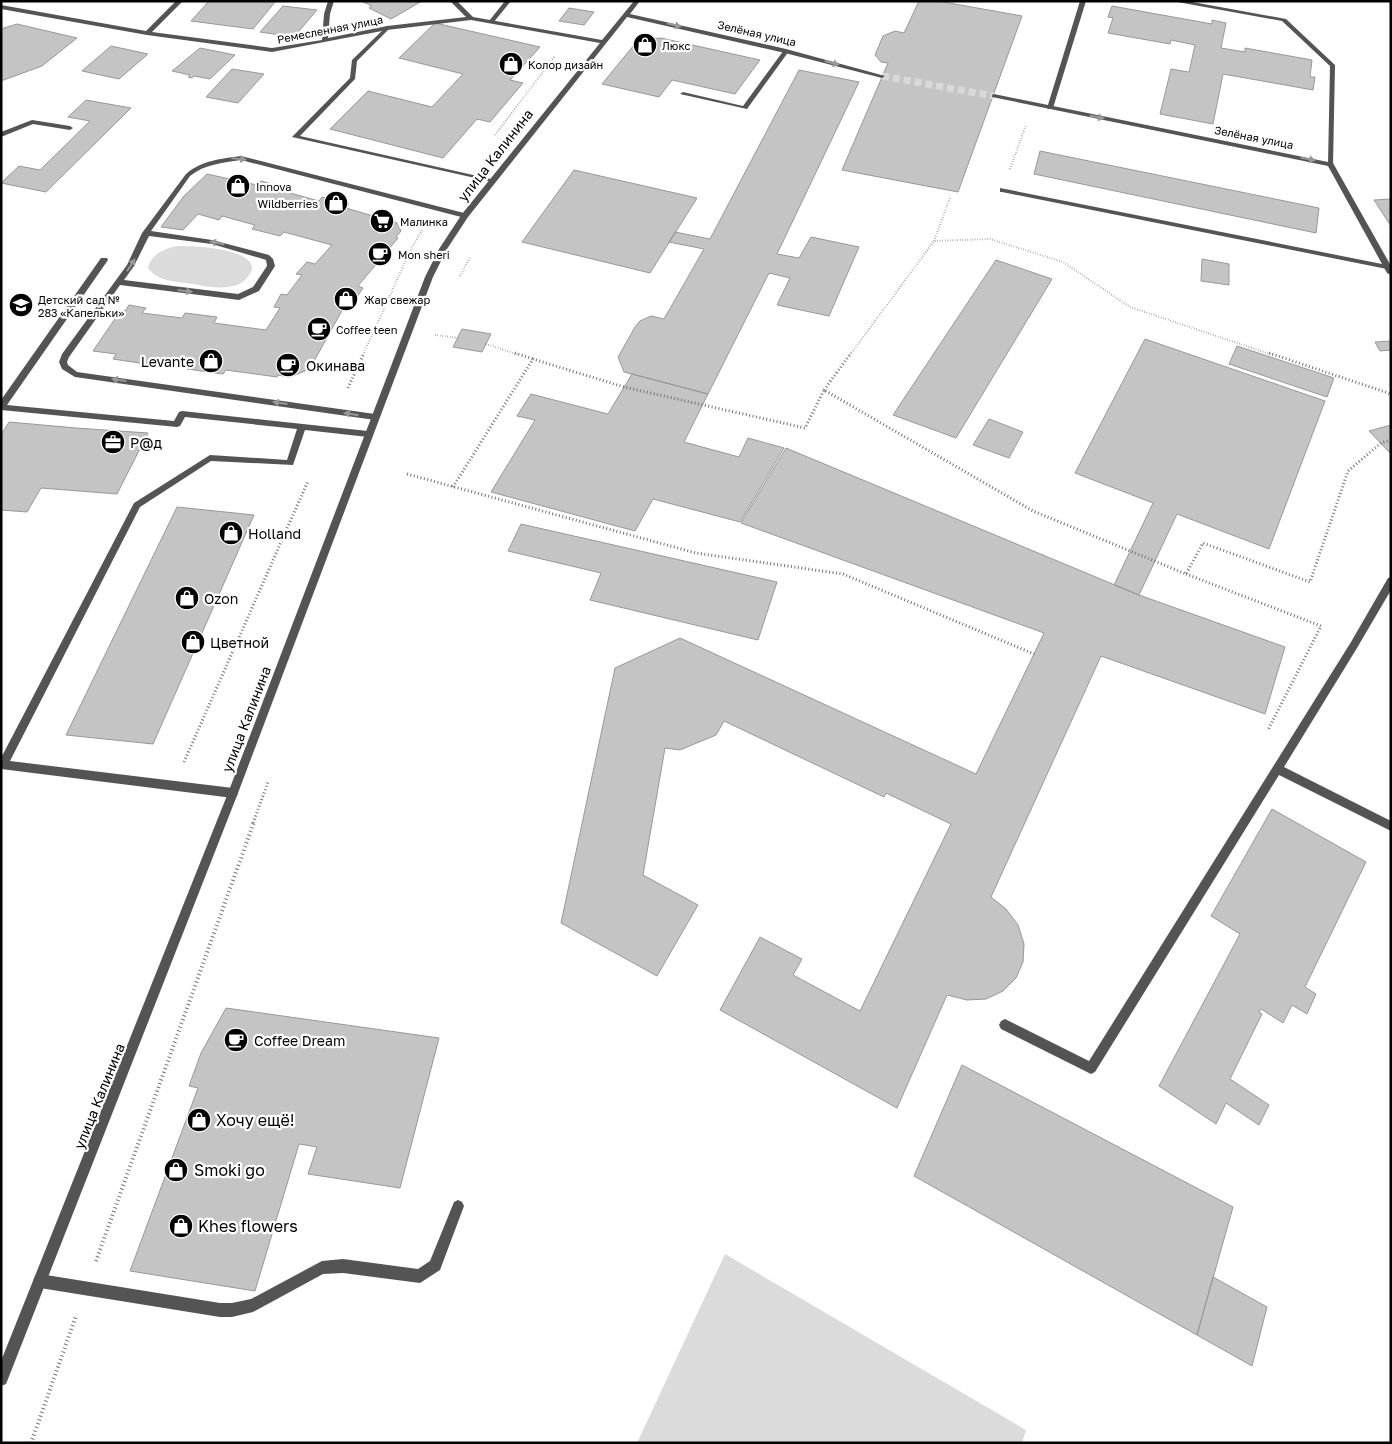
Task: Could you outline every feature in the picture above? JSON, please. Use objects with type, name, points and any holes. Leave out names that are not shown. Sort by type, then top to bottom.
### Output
[{"type":"street","points":[[147,33],[180,1]]},
{"type":"street","points":[[325,41],[327,14],[331,1]]},
{"type":"street","points":[[453,1],[471,18]]},
{"type":"street","points":[[491,22],[508,1]]},
{"type":"street","name":"улица Калинина","points":[[1,1379],[233,793],[374,417],[429,277],[443,249],[464,216],[637,1]]},
{"type":"street","points":[[1050,108],[1083,1]]},
{"type":"street","points":[[1175,1],[1284,20],[1333,66],[1331,164],[1389,270]]},
{"type":"street","name":"Ремесленная улица","points":[[1,7],[147,33],[272,50],[387,28],[471,18],[603,42]]},
{"type":"street","points":[[1,17],[18,11]]},
{"type":"street","name":"Зелёная улица","points":[[626,15],[786,51],[882,76]]},
{"type":"street","points":[[387,28],[354,60],[353,78],[295,137],[491,181]]},
{"type":"street","points":[[683,94],[745,108],[786,51]]},
{"type":"street","name":"Зелёная улица","points":[[994,96],[1331,164]]},
{"type":"street","points":[[1,135],[32,122],[70,128]]},
{"type":"street","points":[[374,417],[70,372],[63,362],[65,356],[134,260],[146,233],[188,175],[206,164],[232,158],[241,158],[464,216]]},
{"type":"street","points":[[1002,190],[1389,270]]},
{"type":"street","points":[[119,282],[239,297],[256,289],[271,266],[269,259],[266,257],[232,247],[146,233]]},
{"type":"street","points":[[104,260],[1,407],[177,424],[182,414],[368,434]]},
{"type":"street","points":[[233,793],[3,765],[137,505],[210,458],[290,463],[302,427]]},
{"type":"street","points":[[1004,1025],[1091,1068],[1354,645],[1391,581]]},
{"type":"street","points":[[1277,769],[1391,826]]},
{"type":"street","points":[[40,1281],[220,1310],[232,1310],[264,1300],[322,1268],[343,1266],[420,1276],[435,1265],[458,1206]]},
{"type":"path","points":[[1002,190],[1034,104]]},
{"type":"path","points":[[486,344],[624,386],[805,428],[824,390],[934,241],[950,198]]},
{"type":"path","points":[[934,241],[990,239],[1063,262],[1130,307],[1391,394]]},
{"type":"path","points":[[458,282],[471,256]]},
{"type":"path","points":[[432,343],[439,326]]},
{"type":"path","points":[[435,334],[458,338]]},
{"type":"path","points":[[453,487],[533,359]]},
{"type":"path","points":[[824,390],[1033,511],[1186,574],[1321,626],[1264,738]]},
{"type":"path","points":[[1186,574],[1203,543],[1310,582],[1348,471],[1381,443],[1391,440]]},
{"type":"path","points":[[407,474],[696,553],[843,574],[1034,654]]},
{"type":"path","points":[[31,1443],[268,781]]},
{"type":"shaded area","points":[[178,246],[225,250],[242,256],[250,262],[252,270],[244,281],[237,285],[221,288],[166,280],[156,276],[148,268],[152,259],[159,252]]},
{"type":"shaded area","points":[[725,1254],[1026,1430],[1022,1443],[637,1443]]},
{"type":"building","points":[[209,1],[275,2],[253,29],[191,21]]},
{"type":"building","points":[[361,1],[422,1],[391,19],[369,8],[372,6]]},
{"type":"building","points":[[919,1],[938,1],[1022,16],[958,192],[842,170],[888,63],[881,62],[875,55],[883,36],[895,31],[904,33]]},
{"type":"building","points":[[283,6],[317,10],[294,37],[260,32]]},
{"type":"building","points":[[1112,6],[1212,24],[1212,20],[1226,23],[1221,48],[1245,52],[1245,48],[1312,60],[1310,77],[1315,77],[1313,90],[1223,74],[1213,124],[1160,114],[1171,69],[1189,72],[1195,45],[1171,40],[1170,44],[1108,33],[1113,18],[1108,17]]},
{"type":"building","points":[[569,8],[594,12],[584,25],[559,21]]},
{"type":"building","points":[[435,23],[540,47],[510,80],[523,83],[490,122],[477,119],[443,158],[330,129],[368,91],[432,107],[463,74],[399,58]]},
{"type":"building","points":[[17,24],[77,38],[42,66],[1,81],[1,29]]},
{"type":"building","points":[[661,38],[760,60],[735,94],[672,80],[659,97],[602,84],[634,45],[645,39]]},
{"type":"building","points":[[111,46],[148,54],[119,79],[82,71]]},
{"type":"building","points":[[200,48],[235,55],[210,79],[194,76],[192,78],[188,77],[190,75],[172,71]]},
{"type":"building","points":[[232,69],[264,74],[238,103],[206,97]]},
{"type":"building","points":[[799,70],[859,82],[777,254],[799,258],[811,237],[859,247],[829,316],[777,305],[790,278],[769,273],[708,394],[624,372],[618,357],[635,327],[640,321],[651,316],[664,319],[704,249],[669,242],[675,232],[710,239]]},
{"type":"building","points":[[86,100],[131,108],[46,192],[1,183],[19,166],[40,170],[90,121],[68,117]]},
{"type":"building","points":[[1040,151],[1319,208],[1316,233],[1034,174]]},
{"type":"building","points":[[574,170],[697,198],[650,273],[522,242]]},
{"type":"building","points":[[207,174],[257,185],[261,181],[287,188],[283,191],[319,201],[322,197],[349,204],[346,208],[397,223],[401,231],[396,237],[398,238],[358,286],[363,288],[350,307],[344,307],[313,363],[309,362],[305,371],[290,377],[226,370],[223,374],[187,369],[190,365],[149,359],[146,364],[113,359],[116,354],[93,351],[121,310],[125,311],[129,305],[146,308],[142,313],[182,318],[185,313],[217,317],[214,323],[266,330],[280,308],[274,307],[281,294],[287,295],[302,275],[296,274],[307,262],[315,264],[332,245],[284,232],[280,236],[252,229],[255,225],[222,216],[219,220],[198,214],[183,230],[161,227],[184,196]]},
{"type":"building","points":[[1391,199],[1391,226],[1374,200]]},
{"type":"building","points":[[1202,259],[1229,264],[1229,285],[1201,281]]},
{"type":"building","points":[[996,260],[1052,279],[956,438],[893,415]]},
{"type":"building","points":[[462,329],[491,334],[482,352],[453,347]]},
{"type":"building","points":[[1145,339],[1325,401],[1269,549],[1177,514],[1139,595],[1114,585],[1153,503],[1075,473]]},
{"type":"building","points":[[1391,341],[1391,350],[1380,351],[1375,342]]},
{"type":"building","points":[[1237,346],[1334,378],[1327,397],[1229,364]]},
{"type":"building","points":[[632,374],[708,394],[684,442],[739,457],[748,438],[784,448],[740,522],[653,499],[635,531],[491,492],[535,420],[517,416],[531,394],[608,414]]},
{"type":"building","points":[[989,419],[1023,432],[1009,458],[973,445]]},
{"type":"building","points":[[9,422],[148,433],[117,494],[41,488],[27,512],[1,510],[1,435]]},
{"type":"building","points":[[1391,425],[1391,454],[1369,431]]},
{"type":"building","points":[[786,448],[1139,595],[1285,647],[1265,714],[1101,656],[991,897],[1006,909],[1018,925],[1024,944],[1023,962],[1016,978],[1003,991],[986,999],[967,1000],[947,995],[897,1108],[720,1010],[760,937],[802,959],[793,975],[860,1011],[951,824],[886,793],[884,797],[724,721],[716,735],[680,750],[665,748],[643,875],[698,905],[657,976],[561,923],[615,668],[680,638],[976,774],[1044,633],[741,523]]},
{"type":"building","points":[[177,507],[254,515],[153,744],[66,735]]},
{"type":"building","points":[[521,524],[777,582],[758,640],[590,600],[601,573],[508,551]]},
{"type":"building","points":[[1272,809],[1366,862],[1305,987],[1316,994],[1307,1014],[1292,1005],[1283,1023],[1261,1009],[1259,1012],[1262,1014],[1230,1079],[1269,1105],[1259,1125],[1226,1103],[1216,1124],[1159,1086],[1240,934],[1211,916]]},
{"type":"building","points":[[226,1008],[439,1038],[400,1188],[308,1174],[317,1147],[299,1144],[255,1291],[130,1271],[198,1088],[189,1086],[201,1053]]},
{"type":"building","points":[[962,1065],[1233,1207],[1197,1335],[914,1176]]},
{"type":"building","points":[[1213,1277],[1267,1307],[1252,1366],[1197,1335]]},
{"type":"tunnel","points":[[882,76],[994,96]]},
{"type":"place","name":"Люкс","points":[[645,45]]},
{"type":"place","name":"Колор дизайн","points":[[511,64]]},
{"type":"place","name":"Innova","points":[[238,186]]},
{"type":"place","name":"Wildberries","points":[[336,203]]},
{"type":"place","name":"Малинка","points":[[382,221]]},
{"type":"place","name":"Mon sheri","points":[[380,254]]},
{"type":"place","name":"Жар свежар","points":[[346,299]]},
{"type":"place","name":"Детский сад № 283 «Капельки»","points":[[21,305]]},
{"type":"place","name":"Coffee teen","points":[[319,329]]},
{"type":"place","name":"Levante","points":[[211,361]]},
{"type":"place","name":"Окинава","points":[[288,365]]},
{"type":"place","name":"Р@д","points":[[113,442]]},
{"type":"place","name":"Holland","points":[[231,533]]},
{"type":"place","name":"Ozon","points":[[187,598]]},
{"type":"place","name":"Цветной","points":[[193,642]]},
{"type":"place","name":"Coffee Dream","points":[[236,1040]]},
{"type":"place","name":"Хочу ещё!","points":[[199,1120]]},
{"type":"place","name":"Smoki go","points":[[176,1170]]},
{"type":"place","name":"Khes flowers","points":[[181,1226]]}]
